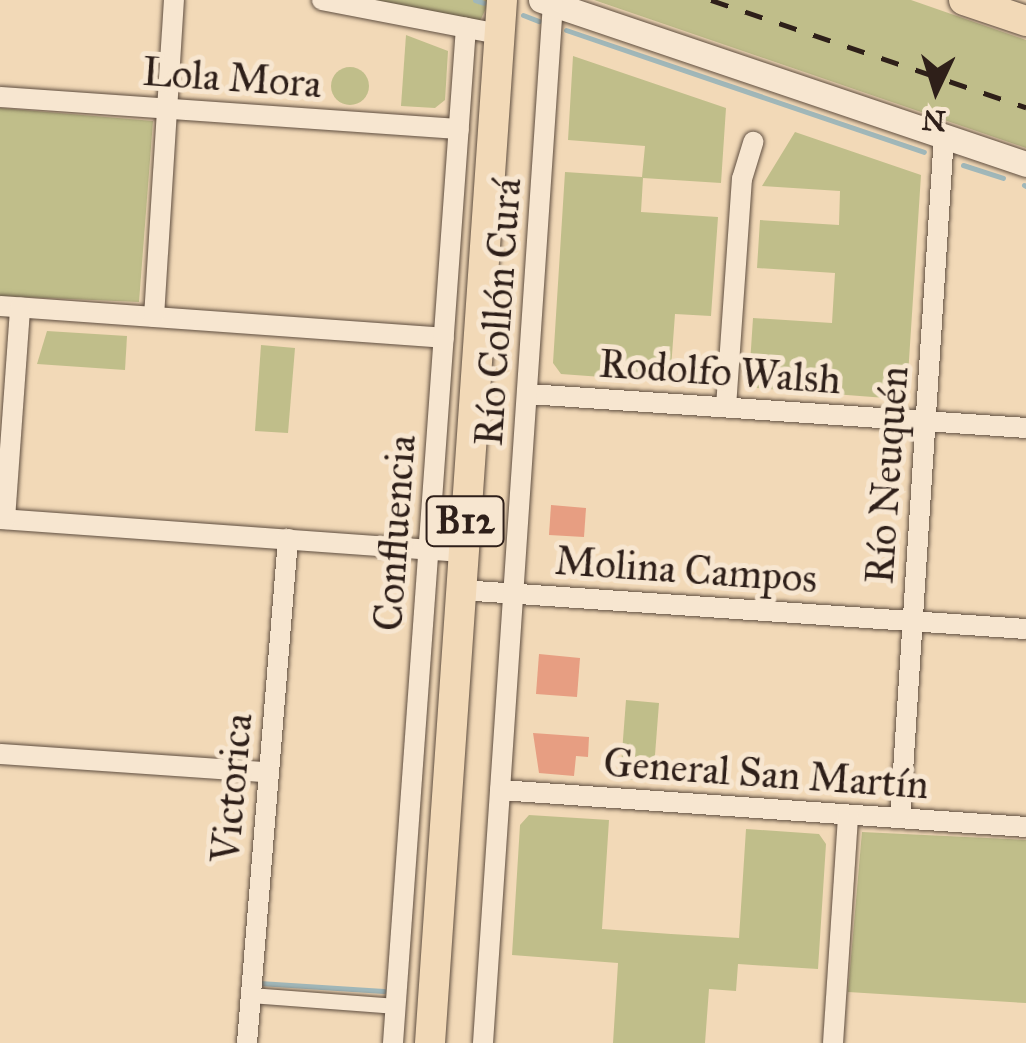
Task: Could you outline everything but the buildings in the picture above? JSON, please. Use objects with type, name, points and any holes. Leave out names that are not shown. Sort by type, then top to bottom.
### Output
[{"type":"main road","name":"B12","points":[[430,1043],[502,0]]},
{"type":"main road","points":[[964,0],[1026,21]]},
{"type":"street","points":[[154,317],[174,0]]},
{"type":"street","points":[[322,0],[498,34]]},
{"type":"street","points":[[547,2],[1026,164]]},
{"type":"street","name":"Río Collón Curá","points":[[483,1043],[528,394],[547,2]]},
{"type":"street","name":"Confluencia","points":[[393,1043],[466,28]]},
{"type":"street","name":"Lola Mora","points":[[0,97],[459,129]]},
{"type":"street","name":"Río Neuquén","points":[[900,818],[944,136]]},
{"type":"street","points":[[726,407],[743,174],[753,142]]},
{"type":"street","points":[[444,338],[10,307],[3,519],[463,552]]},
{"type":"street","name":"Rodolfo Walsh","points":[[528,394],[1026,428]]},
{"type":"street","name":"Victorica","points":[[247,1043],[288,539]]},
{"type":"street","name":"Molina Campos","points":[[461,590],[1026,629]]},
{"type":"street","points":[[0,754],[267,772]]},
{"type":"street","name":"General San Martín","points":[[500,790],[1026,827]]},
{"type":"street","points":[[833,1043],[848,815]]},
{"type":"street","points":[[250,994],[396,1006]]},
{"type":"shaded area","points":[[368,0],[490,0],[480,21]]},
{"type":"shaded area","points":[[594,0],[911,0],[1026,40],[1026,148]]},
{"type":"shaded area","points":[[406,35],[448,51],[445,100],[435,108],[401,106]]},
{"type":"shaded area","points":[[573,56],[726,108],[721,183],[643,178],[641,212],[718,217],[711,316],[675,314],[670,382],[561,374],[553,363],[565,172],[642,177],[645,146],[568,140]]},
{"type":"shaded area","points":[[350,67],[363,73],[369,86],[363,99],[350,105],[337,99],[331,86],[337,73]]},
{"type":"shaded area","points":[[0,108],[153,121],[139,302],[0,296]]},
{"type":"shaded area","points":[[795,132],[921,175],[907,391],[899,399],[757,388],[749,379],[753,318],[832,323],[835,273],[757,268],[760,220],[839,225],[840,191],[762,186]]},
{"type":"shaded area","points":[[47,331],[127,336],[125,370],[37,364]]},
{"type":"shaded area","points":[[261,345],[295,348],[288,433],[255,431]]},
{"type":"shaded area","points":[[626,700],[659,703],[653,781],[620,779]]},
{"type":"shaded area","points":[[529,815],[609,820],[602,929],[671,934],[739,938],[746,829],[819,834],[826,844],[818,969],[738,964],[736,991],[709,989],[705,1043],[613,1043],[618,963],[512,955],[520,825]]},
{"type":"shaded area","points":[[862,832],[1026,840],[1026,1003],[848,992]]},
{"type":"waterway","points":[[475,0],[484,3]]},
{"type":"waterway","points":[[523,15],[539,21]]},
{"type":"waterway","points":[[566,30],[924,152]]},
{"type":"waterway","points":[[963,165],[1003,178]]},
{"type":"waterway","points":[[259,983],[384,991]]},
{"type":"railway","points":[[711,0],[1026,107]]}]
